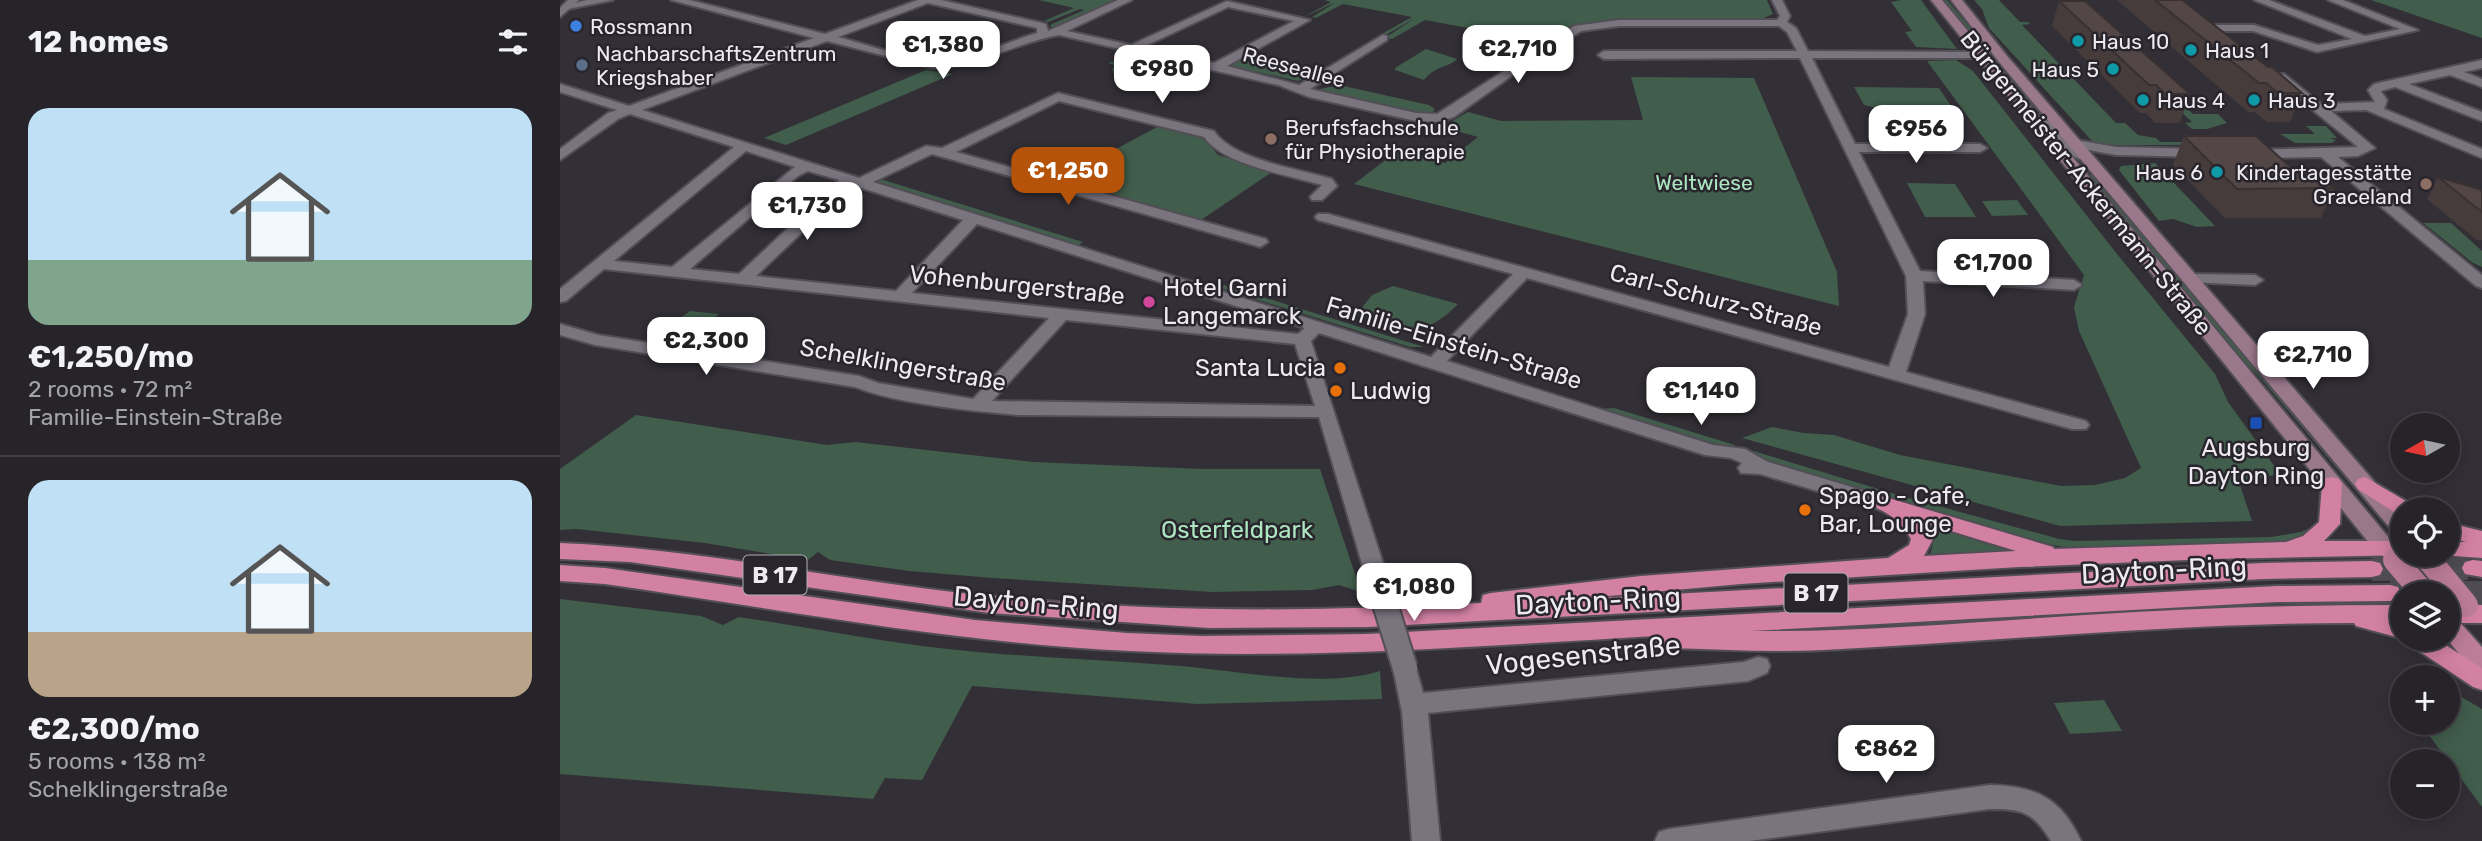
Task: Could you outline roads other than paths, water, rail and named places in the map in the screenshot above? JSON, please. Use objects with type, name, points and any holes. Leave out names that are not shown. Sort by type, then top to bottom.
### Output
[{"type":"highway","points":[[2273,551],[2311,541],[2329,524],[2332,484]]},
{"type":"highway","points":[[2365,484],[2390,500]]},
{"type":"highway","points":[[1885,504],[2058,556]]},
{"type":"highway","points":[[1885,504],[1909,519],[1922,539],[1922,544],[1913,555],[1891,566]]},
{"type":"highway","points":[[2460,533],[2482,539]]},
{"type":"highway","name":"Dayton-Ring","points":[[560,551],[629,554],[914,595],[1057,611],[1210,619],[1368,618],[2263,570],[2372,569]]},
{"type":"highway","points":[[1368,618],[1542,593],[1891,566],[2058,556],[2273,551],[2390,553]]},
{"type":"highway","points":[[2460,559],[2479,562]]},
{"type":"highway","name":"Dayton-Ring","points":[[560,573],[605,576],[975,629],[1127,642],[1283,645],[1499,637],[2277,594],[2390,593]]},
{"type":"highway","points":[[2343,614],[2390,628]]},
{"type":"highway","points":[[1499,637],[1821,641],[2089,623],[2390,614]]},
{"type":"highway","points":[[2437,651],[2482,680]]},
{"type":"main road","name":"Bürgermeister-Ackermann-Straße","points":[[1936,0],[2332,484],[2390,548]]},
{"type":"main road","name":"Bürgermeister-Ackermann-Straße","points":[[1956,0],[2390,514]]},
{"type":"main road","points":[[2442,567],[2471,614]]},
{"type":"main road","points":[[2460,638],[2482,664]]},
{"type":"street","points":[[567,7],[608,0]]},
{"type":"street","name":"Reeseallee","points":[[676,0],[932,64],[953,65],[977,59],[1043,34],[1059,33],[1282,82],[1416,117],[1438,118],[1449,114],[1517,66],[1578,28],[1619,23],[1781,23]]},
{"type":"street","points":[[560,156],[604,122],[631,109],[928,0],[1042,26],[1043,34]]},
{"type":"street","points":[[1059,33],[1066,26],[1127,0]]},
{"type":"street","points":[[1213,0],[1304,20],[1216,67]]},
{"type":"street","points":[[1777,0],[1785,16],[1781,23],[1793,30],[1914,276],[1918,308],[1910,341],[1895,375]]},
{"type":"street","points":[[2259,0],[2367,40]]},
{"type":"street","points":[[2238,45],[2211,24],[2254,28],[2317,49],[2412,30],[2333,0]]},
{"type":"street","points":[[1133,48],[1227,4]]},
{"type":"street","points":[[1301,89],[1383,38]]},
{"type":"street","points":[[1604,55],[1980,54]]},
{"type":"street","points":[[2371,108],[2383,103],[2374,90],[2482,64]]},
{"type":"street","points":[[2076,144],[2103,150],[2157,153],[2324,153],[2361,152],[2368,148],[2271,70]]},
{"type":"street","points":[[2450,71],[2482,83]]},
{"type":"street","points":[[2396,83],[2482,117]]},
{"type":"street","name":"Familie-Einstein-Straße","points":[[560,88],[974,219],[1309,334],[1433,365],[1712,452],[1718,459],[1749,468],[1761,467],[1885,504]]},
{"type":"street","points":[[942,153],[1058,97],[1209,134],[1215,143],[1229,153],[1327,182],[1330,186],[1317,197]]},
{"type":"street","points":[[2319,108],[2371,108],[2482,154]]},
{"type":"street","points":[[2031,116],[2041,119],[2068,150],[2088,158],[2157,153]]},
{"type":"street","points":[[560,297],[744,146]]},
{"type":"street","points":[[1852,148],[1980,148]]},
{"type":"street","points":[[743,279],[838,187],[931,149],[1260,242]]},
{"type":"street","points":[[2324,153],[2480,281]]},
{"type":"street","points":[[676,272],[793,173],[807,166]]},
{"type":"street","name":"Carl-Schurz-Straße","points":[[1323,217],[2080,425]]},
{"type":"street","points":[[899,297],[962,228],[974,219]]},
{"type":"street","name":"Vohenburgerstraße","points":[[602,264],[1061,315],[1309,334]]},
{"type":"street","points":[[1433,365],[1523,274]]},
{"type":"street","points":[[1914,276],[2074,285]]},
{"type":"street","points":[[2192,279],[2255,280]]},
{"type":"street","points":[[977,406],[1061,315]]},
{"type":"street","name":"Schelklingerstraße","points":[[560,329],[595,340],[859,382],[878,389],[977,406],[1309,413],[1326,410]]},
{"type":"street","points":[[1309,334],[1326,410],[1414,704],[1426,841]]},
{"type":"street","name":"Vogesenstraße","points":[[1414,704],[1748,671],[1758,666]]},
{"type":"street","points":[[1669,841],[1857,813],[2010,798],[2037,804],[2050,816],[2067,841]]},
{"type":"tunnel","points":[[2372,569],[2473,568]]},
{"type":"tunnel","points":[[2460,593],[2482,593]]},
{"type":"place","name":"Rossmann","points":[[576,26]]},
{"type":"place","name":"Haus 10","points":[[2078,41]]},
{"type":"place","name":"Haus 1","points":[[2191,50]]},
{"type":"place","name":"NachbarschaftsZentrum Kriegshaber","points":[[582,65]]},
{"type":"place","name":"Haus 5","points":[[2113,69]]},
{"type":"place","name":"Haus 4","points":[[2143,100]]},
{"type":"place","name":"Haus 3","points":[[2254,100]]},
{"type":"place","name":"Berufsfachschule für Physiotherapie","points":[[1271,139]]},
{"type":"place","name":"Haus 6","points":[[2217,172]]},
{"type":"place","name":"Kindertagesstätte Graceland","points":[[2426,184]]},
{"type":"place","name":"Hotel Garni Langemarck","points":[[1149,302]]},
{"type":"place","name":"Santa Lucia","points":[[1340,368]]},
{"type":"place","name":"Ludwig","points":[[1336,391]]},
{"type":"place","name":"Augsburg Dayton Ring","points":[[2256,423]]},
{"type":"place","name":"Spago - Cafe, Bar, Lounge","points":[[1805,510]]},
{"type":"park label","name":"Weltwiese","points":[[1704,182]]},
{"type":"park label","name":"Osterfeldpark","points":[[1237,530]]}]
